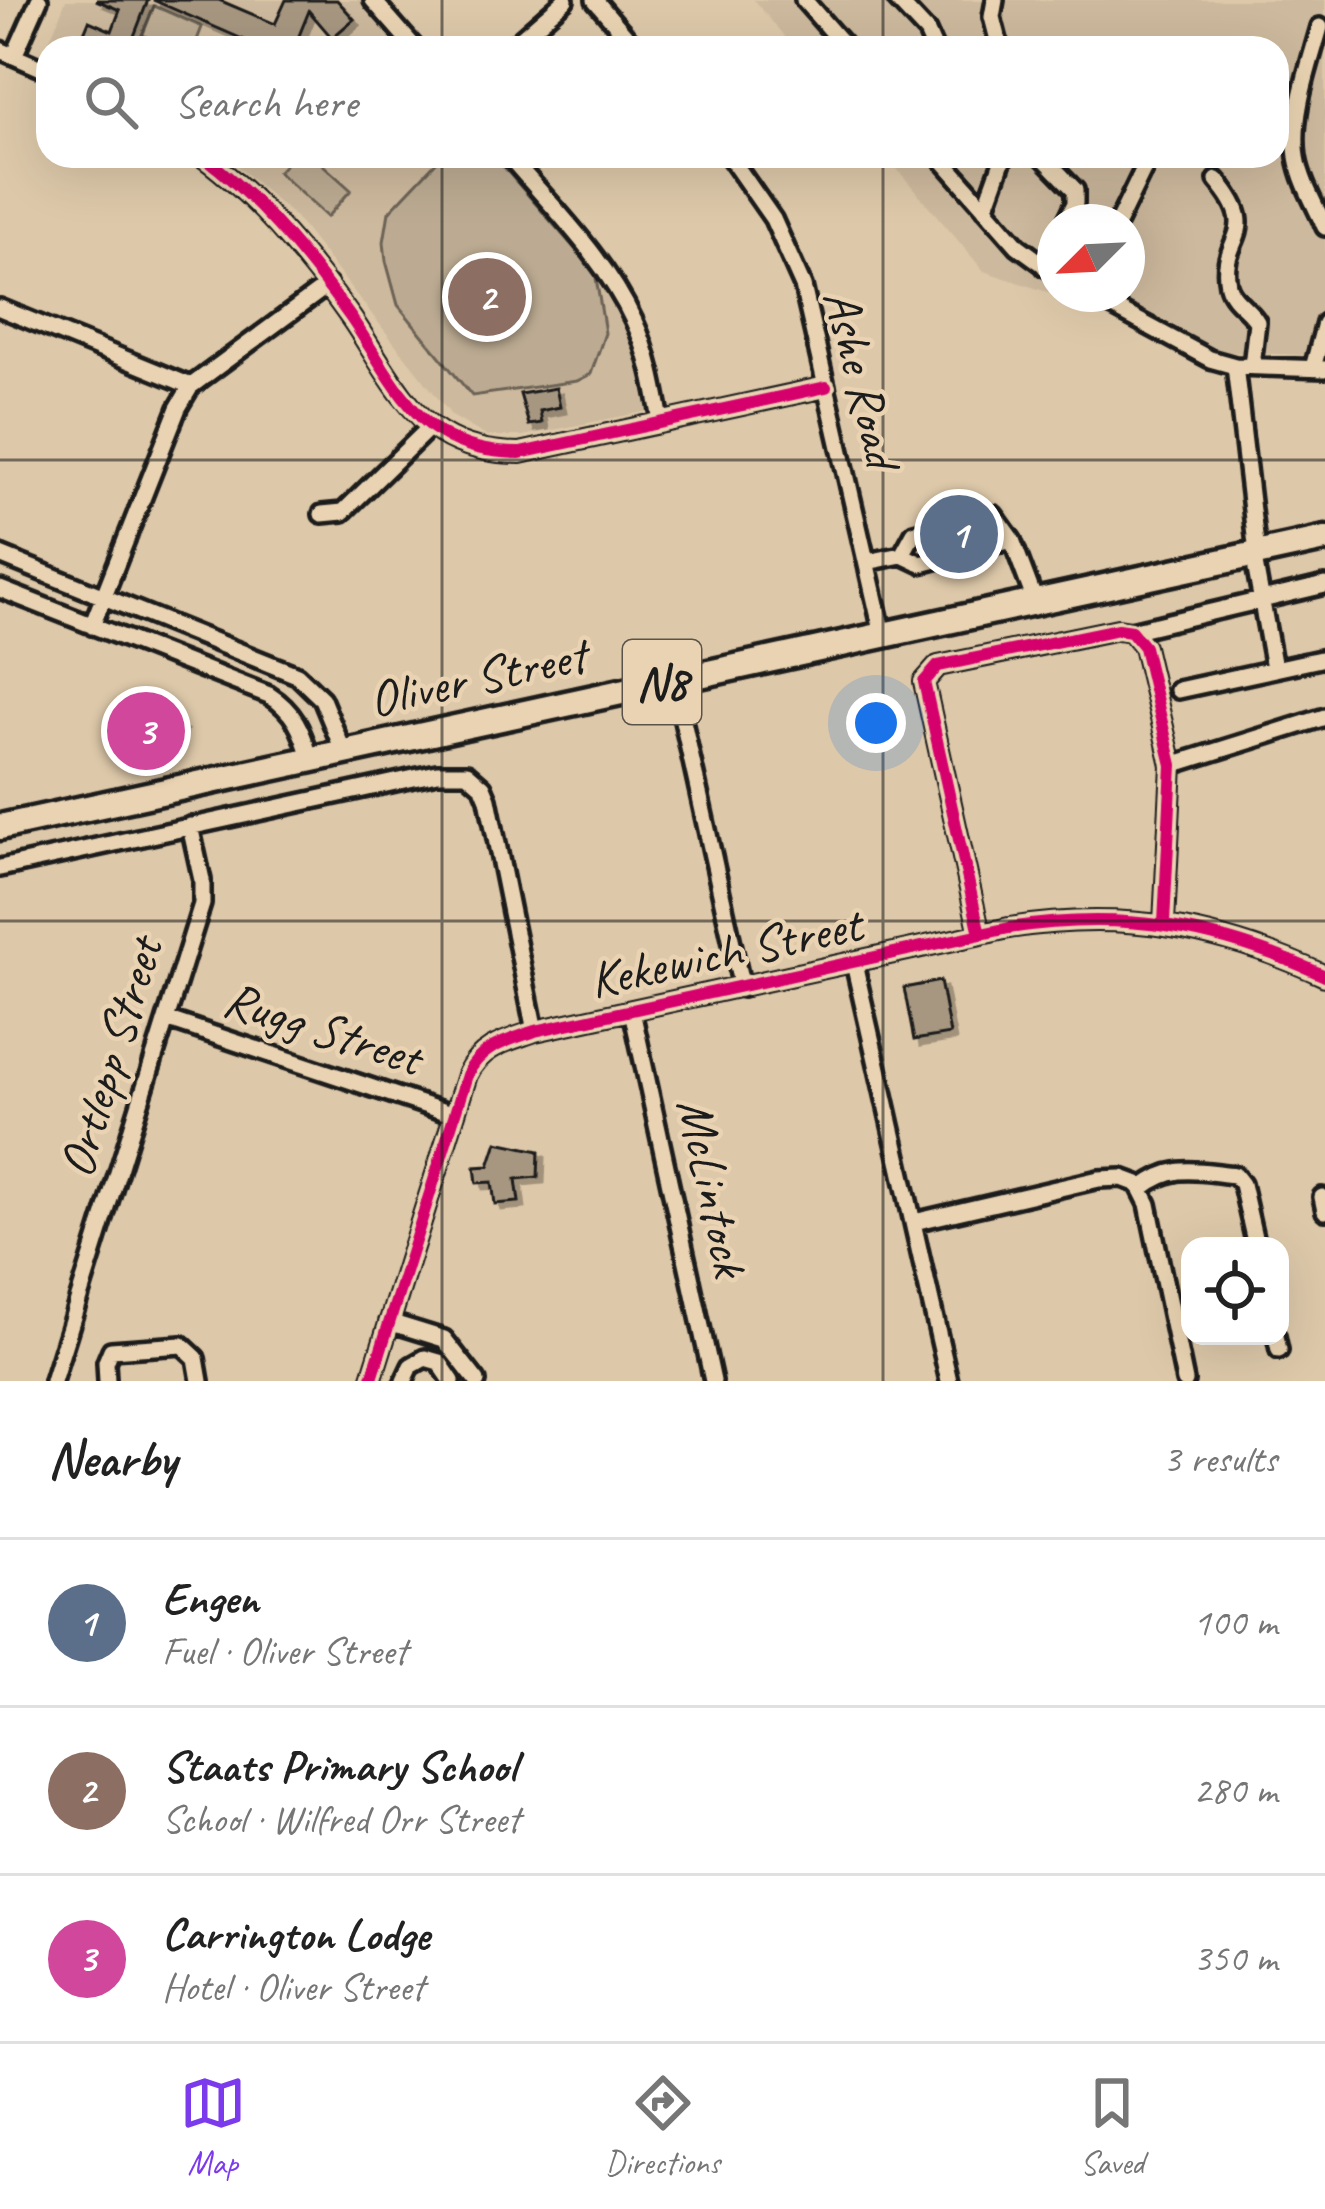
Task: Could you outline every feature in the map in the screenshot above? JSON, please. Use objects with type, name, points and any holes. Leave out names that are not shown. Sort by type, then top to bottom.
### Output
[{"type":"highway","name":"Oliver Street","points":[[0,827],[1325,539]]},
{"type":"street","points":[[36,65],[7,53],[39,0]]},
{"type":"street","points":[[373,0],[404,36]]},
{"type":"street","points":[[524,36],[565,0]]},
{"type":"street","points":[[595,0],[626,36]]},
{"type":"street","points":[[897,0],[929,36]]},
{"type":"street","points":[[995,0],[992,17],[997,36]]},
{"type":"street","points":[[809,1],[837,36]]},
{"type":"street","points":[[1320,27],[1303,93],[1297,146],[1302,173],[1325,227]]},
{"type":"street","points":[[215,168],[272,221],[328,285],[416,411],[431,426],[471,447],[520,453],[826,387]]},
{"type":"street","points":[[518,168],[614,282],[651,368],[661,421]]},
{"type":"street","name":"Ashe Road","points":[[739,168],[756,190],[789,252],[812,316],[884,635]]},
{"type":"street","points":[[949,168],[1018,246],[1037,260]]},
{"type":"street","points":[[985,209],[1000,168]]},
{"type":"street","points":[[1054,168],[1075,190],[1075,204]]},
{"type":"street","points":[[1127,204],[1144,168]]},
{"type":"street","points":[[1217,180],[1233,198],[1241,219],[1228,282],[1233,296],[1257,322],[1244,366],[1255,553],[1274,668]]},
{"type":"street","points":[[92,626],[178,408],[191,386],[328,285]]},
{"type":"street","points":[[0,308],[191,386]]},
{"type":"street","points":[[1121,312],[1184,347],[1244,366],[1319,369],[1325,323]]},
{"type":"street","points":[[322,514],[343,512],[431,426]]},
{"type":"street","points":[[902,555],[914,533],[994,515],[1012,540],[1035,602]]},
{"type":"street","points":[[867,562],[902,555],[921,564],[1012,540]]},
{"type":"street","points":[[0,555],[296,675],[322,699],[343,750]]},
{"type":"street","points":[[980,934],[924,682],[938,666],[1118,629],[1131,631],[1325,585]]},
{"type":"street","points":[[0,589],[269,695],[297,720],[310,758]]},
{"type":"street","points":[[1131,631],[1144,647],[1172,765],[1164,923]]},
{"type":"street","points":[[1178,690],[1325,658]]},
{"type":"street","points":[[674,680],[742,988]]},
{"type":"street","points":[[1172,765],[1325,717]]},
{"type":"street","points":[[0,868],[437,773],[466,773],[475,778],[488,799],[535,1031]]},
{"type":"street","name":"Ortlepp Street","points":[[52,1381],[202,904],[202,880],[190,826]]},
{"type":"street","name":"Kekewich Street","points":[[371,1381],[467,1075],[484,1052],[535,1031],[980,934],[1087,919],[1164,923],[1238,941],[1325,976]]},
{"type":"street","points":[[854,963],[949,1381]]},
{"type":"street","name":"McLintock","points":[[632,1011],[713,1381]]},
{"type":"street","name":"Rugg Street","points":[[166,1018],[454,1115]]},
{"type":"street","points":[[1142,1188],[1166,1172],[1184,1169],[1234,1175],[1242,1184],[1254,1237]]},
{"type":"street","points":[[914,1222],[1106,1178],[1131,1180],[1142,1188],[1185,1381]]},
{"type":"street","points":[[389,1322],[444,1339],[477,1381]]},
{"type":"street","points":[[107,1381],[111,1350],[182,1346],[196,1358],[200,1381]]},
{"type":"street","points":[[404,1381],[411,1366],[425,1358],[440,1362],[452,1381]]},
{"type":"shaded area","points":[[66,0],[371,0],[402,36],[51,36]]},
{"type":"shaded area","points":[[754,0],[1325,0],[1325,356],[1226,352],[1106,312],[1145,312],[1145,204],[1037,204],[1037,289],[984,271],[896,168],[1289,168],[1289,36],[784,36]]},
{"type":"shaded area","points":[[154,6],[202,27],[199,36],[142,35]]},
{"type":"shaded area","points":[[240,168],[513,168],[606,278],[628,315],[658,409],[523,436],[486,436],[452,416],[296,218]]},
{"type":"shaded area","points":[[282,168],[326,168],[351,190],[327,217],[278,172]]},
{"type":"shaded area","points":[[431,168],[504,168],[595,272],[605,333],[591,374],[577,381],[472,396],[398,305],[384,242],[389,212]]},
{"type":"building","points":[[96,0],[148,0],[134,36],[83,36],[89,21],[112,31],[120,10]]},
{"type":"building","points":[[153,0],[219,0],[275,24],[286,0],[337,0],[354,19],[330,36],[309,11],[299,36],[236,36]]},
{"type":"building","points":[[556,388],[560,407],[540,411],[542,423],[529,425],[520,394]]},
{"type":"building","points":[[134,700],[181,724],[164,757],[118,733]]},
{"type":"building","points":[[940,981],[950,1034],[914,1040],[904,988]]},
{"type":"building","points":[[497,1142],[539,1151],[538,1177],[516,1179],[519,1202],[495,1204],[492,1182],[477,1183],[475,1167],[489,1166]]},
{"type":"cycle path","points":[[216,168],[264,210],[301,252],[414,410],[460,442],[489,451],[520,453],[826,387]]},
{"type":"cycle path","points":[[980,934],[924,682],[938,666],[1118,629],[1131,631],[1144,647],[1172,765],[1164,923]]},
{"type":"cycle path","points":[[371,1381],[467,1075],[480,1057],[505,1042],[535,1031],[1009,928],[1052,923],[1132,922],[1171,927],[1247,945],[1325,976]]},
{"type":"place","name":"Staats Primary School","points":[[487,297]]},
{"type":"place","name":"Engen","points":[[959,534]]},
{"type":"place","name":"Carrington Lodge","points":[[146,731]]}]
